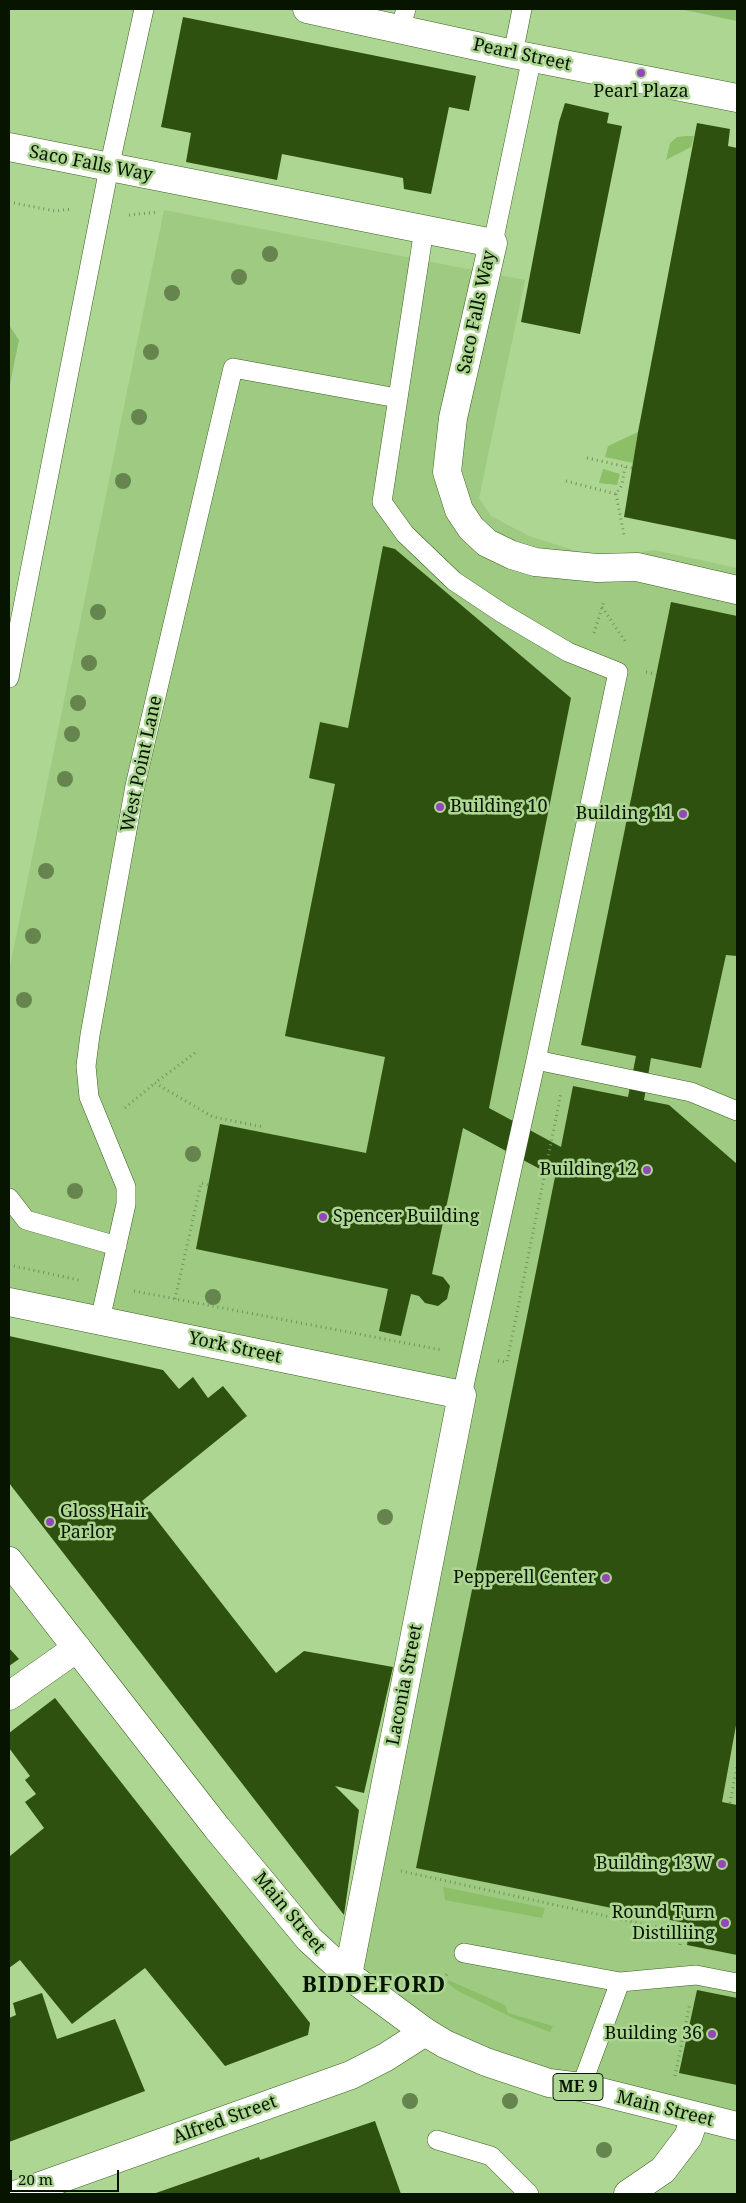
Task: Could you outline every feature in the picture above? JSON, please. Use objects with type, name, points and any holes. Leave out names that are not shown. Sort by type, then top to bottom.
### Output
[{"type":"street","name":"Pearl Street","points":[[307,9],[403,19],[523,56],[737,98]]},
{"type":"street","name":"Saco Falls Way","points":[[9,147],[493,243],[453,418],[447,472],[459,510],[471,528],[487,543],[512,555],[535,562],[598,568],[637,567],[737,590]]},
{"type":"street","name":"York Street","points":[[9,1302],[462,1395]]},
{"type":"street","name":"Laconia Street","points":[[348,1975],[462,1395]]},
{"type":"street","name":"Main Street","points":[[9,1561],[217,1828],[309,1939],[348,1975],[425,2032],[445,2044],[486,2062],[549,2083],[581,2087],[737,2126]]},
{"type":"street","points":[[9,1696],[77,1648]]},
{"type":"street","name":"Alfred Street","points":[[18,2194],[351,2075],[386,2057],[425,2032]]},
{"type":"street","points":[[637,2192],[663,2170],[680,2150],[688,2137],[695,2117]]},
{"type":"lane","points":[[9,678],[99,216],[144,9]]},
{"type":"lane","points":[[493,243],[523,56],[522,9]]},
{"type":"lane","points":[[424,229],[396,398],[382,502],[405,534],[454,581],[502,613],[568,652],[618,672],[536,1060],[462,1395]]},
{"type":"lane","name":"West Point Lane","points":[[100,1320],[126,1204],[126,1187],[89,1097],[86,1066],[135,786],[233,368],[396,398]]},
{"type":"lane","points":[[536,1060],[691,1092],[737,1111]]},
{"type":"lane","points":[[9,1198],[26,1220],[117,1246]]},
{"type":"lane","points":[[464,1953],[620,1982],[696,1975],[737,1983]]},
{"type":"lane","points":[[581,2087],[620,1982]]},
{"type":"lane","points":[[437,2140],[490,2156],[529,2194]]},
{"type":"path","points":[[9,202],[55,211],[76,209],[105,218],[157,211],[167,213]]},
{"type":"path","points":[[586,458],[632,468]]},
{"type":"path","points":[[624,534],[616,494],[622,486],[625,467]]},
{"type":"path","points":[[566,481],[616,494]]},
{"type":"path","points":[[125,1108],[195,1053]]},
{"type":"path","points":[[156,1083],[213,1117],[264,1127]]},
{"type":"path","points":[[175,1299],[200,1183],[208,1185]]},
{"type":"path","points":[[9,1265],[108,1286],[507,1362]]},
{"type":"path","points":[[730,1803],[737,1765]]},
{"type":"path","points":[[370,1864],[683,1933],[679,1948],[698,1952],[696,1975],[675,2076]]},
{"type":"shaded area","points":[[680,9],[737,9],[737,21]]},
{"type":"shaded area","points":[[694,136],[691,147],[666,160],[670,143],[677,137]]},
{"type":"shaded area","points":[[164,210],[525,280],[479,498],[491,516],[529,536],[589,555],[619,556],[654,550],[737,568],[737,2126],[486,2062],[348,1975],[462,1395],[9,1302],[9,971]]},
{"type":"shaded area","points":[[9,325],[19,340],[9,389]]},
{"type":"shaded area","points":[[638,432],[633,463],[605,457],[608,446]]},
{"type":"shaded area","points":[[603,469],[620,474],[617,485],[599,483]]},
{"type":"shaded area","points":[[443,1887],[545,1908],[542,1918],[445,1900]]},
{"type":"shaded area","points":[[448,1980],[505,2005],[508,2013],[553,2026],[550,2032],[513,2018],[460,1992],[447,1983]]},
{"type":"building","points":[[183,17],[476,76],[469,111],[449,107],[431,194],[404,189],[403,178],[282,154],[277,180],[186,162],[191,133],[161,127]]},
{"type":"building","points":[[565,103],[609,113],[607,123],[622,126],[580,334],[521,322],[559,122]]},
{"type":"building","points":[[697,123],[730,129],[728,146],[737,148],[737,540],[624,517],[638,432]]},
{"type":"building","points":[[383,546],[395,549],[571,698],[489,1108],[561,1147],[573,1086],[628,1097],[636,1056],[581,1045],[671,602],[737,616],[737,956],[726,955],[701,1068],[651,1058],[644,1100],[669,1105],[737,1164],[737,1720],[722,1802],[737,1805],[737,1955],[687,1945],[690,1924],[416,1868],[555,1177],[463,1128],[432,1274],[443,1277],[450,1286],[447,1299],[438,1306],[425,1303],[419,1296],[411,1294],[401,1336],[379,1331],[388,1289],[196,1249],[220,1124],[366,1153],[385,1057],[285,1036],[335,784],[309,778],[320,722],[348,728]]},
{"type":"building","points":[[9,1336],[163,1370],[179,1389],[193,1377],[208,1398],[223,1386],[247,1416],[142,1501],[276,1673],[304,1651],[393,1667],[364,1793],[335,1786],[359,1810],[344,1915],[9,1483]]},
{"type":"building","points":[[9,1648],[19,1659],[9,1666]]},
{"type":"building","points":[[55,1698],[310,2023],[308,2035],[225,2066],[145,1968],[72,2024],[20,1960],[9,1968],[9,1854],[10,1856],[44,1828],[25,1802],[36,1794],[25,1780],[30,1776],[9,1748],[9,1733]]},
{"type":"building","name":"Building 36","points":[[697,1990],[737,1998],[737,2085],[679,2073]]},
{"type":"building","points":[[42,1993],[57,2039],[115,2019],[145,2091],[9,2142],[9,2018],[16,2015],[13,2003]]},
{"type":"building","points":[[375,2121],[401,2194],[153,2194],[259,2157],[260,2160]]},
{"type":"place","name":"Pearl Plaza","points":[[641,73]]},
{"type":"place","name":"Building 10","points":[[440,807]]},
{"type":"place","name":"Building 11","points":[[683,814]]},
{"type":"place","name":"Building 12","points":[[647,1170]]},
{"type":"place","name":"Spencer Building","points":[[323,1217]]},
{"type":"place","name":"Gloss Hair Parlor","points":[[50,1522]]},
{"type":"place","name":"Pepperell Center","points":[[606,1578]]},
{"type":"place","name":"Building 13W","points":[[722,1864]]},
{"type":"place","name":"Round Turn Distilliing","points":[[725,1923]]},
{"type":"place","name":"Building 36","points":[[712,2034]]},
{"type":"district","name":"BIDDEFORD","points":[[374,1986]]}]
